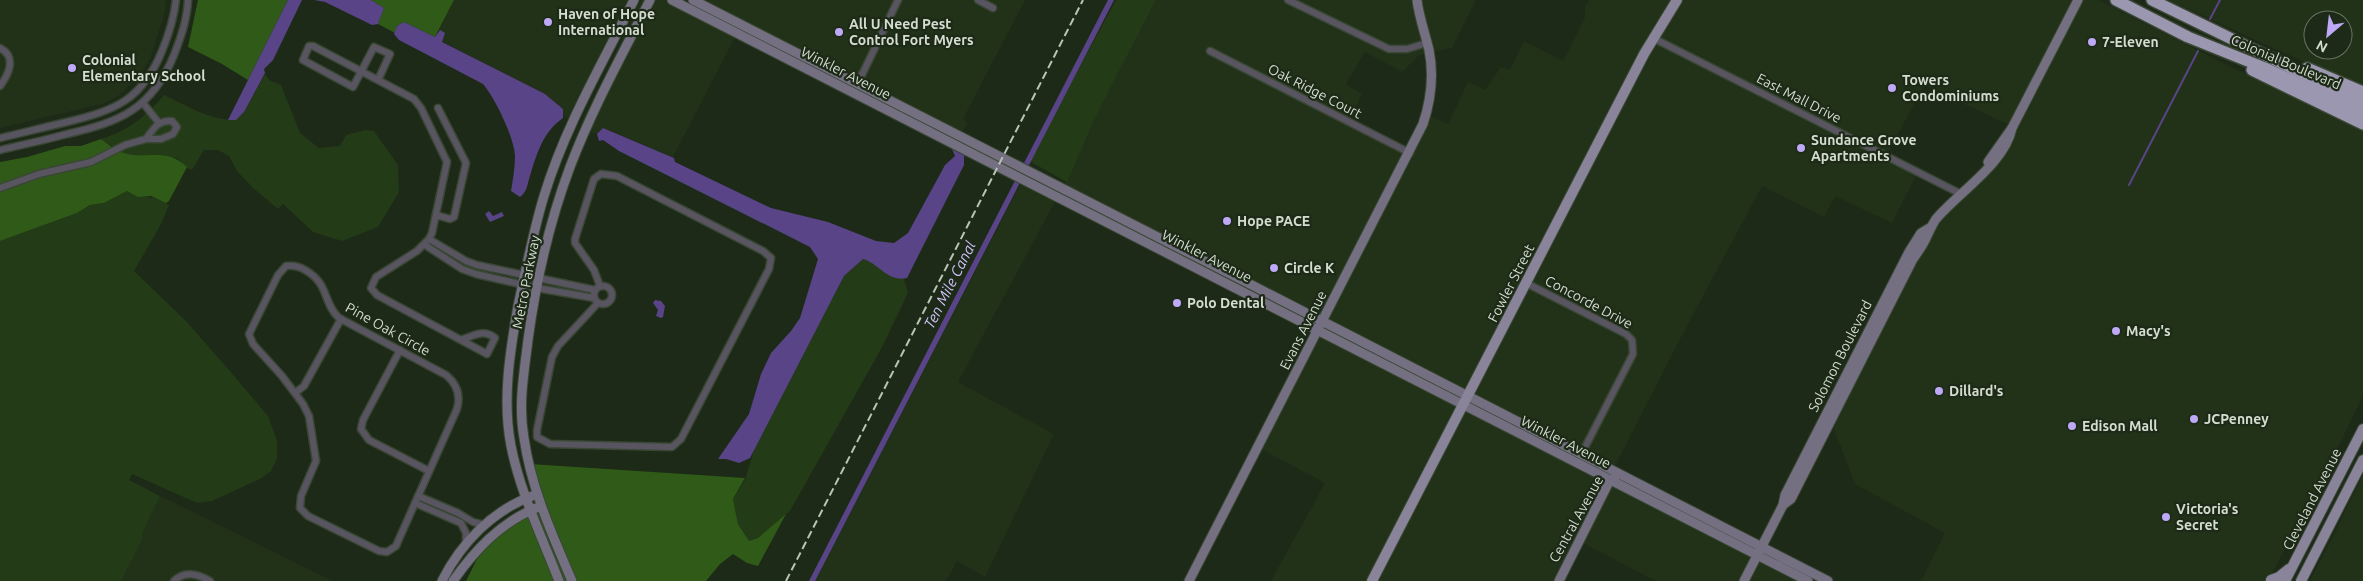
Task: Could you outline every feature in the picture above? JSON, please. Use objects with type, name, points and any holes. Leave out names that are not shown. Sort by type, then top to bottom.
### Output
[{"type":"highway","name":"Colonial Boulevard","points":[[2116,0],[2188,37],[2265,68],[2363,112]]},
{"type":"highway","name":"Colonial Boulevard","points":[[2152,0],[2363,103]]},
{"type":"highway","points":[[2188,37],[2363,124]]},
{"type":"highway","points":[[2256,52],[2265,51],[2363,92]]},
{"type":"main road","name":"Fowler Street","points":[[1372,581],[1653,38],[1677,0]]},
{"type":"main road","name":"Cleveland Avenue","points":[[2285,581],[2363,429]]},
{"type":"main road","points":[[2341,502],[2343,486],[2350,470],[2349,457]]},
{"type":"main road","name":"Cleveland Avenue","points":[[2300,581],[2363,460]]},
{"type":"main road","points":[[2271,580],[2279,577],[2294,565]]},
{"type":"street","points":[[0,138],[97,115],[131,98],[145,84],[156,67],[171,29],[176,0]]},
{"type":"street","points":[[0,150],[109,124],[127,115],[143,103],[162,81],[171,63],[183,32],[188,0]]},
{"type":"street","name":"Metro Parkway","points":[[572,581],[540,506],[532,496],[511,445],[507,400],[514,328],[523,279],[544,195],[564,141],[634,0]]},
{"type":"street","name":"Metro Parkway","points":[[560,581],[531,510],[532,496],[523,436],[521,395],[537,288],[554,214],[570,167],[592,114],[650,0]]},
{"type":"street","name":"Winkler Avenue","points":[[672,0],[1008,171],[1320,326],[1466,401],[1610,480],[1759,551],[1828,581]]},
{"type":"street","name":"Winkler Avenue","points":[[693,0],[1013,161],[1320,326]]},
{"type":"street","points":[[813,72],[846,85],[852,86],[858,83],[898,0]]},
{"type":"street","points":[[978,0],[993,8]]},
{"type":"street","points":[[1288,0],[1389,49],[1407,49],[1427,43]]},
{"type":"street","name":"Evans Avenue","points":[[1189,581],[1410,153],[1423,124],[1430,99],[1431,72],[1427,43],[1417,0]]},
{"type":"street","name":"Solomon Boulevard","points":[[1744,581],[1783,505],[1791,499],[1913,259],[1927,237],[1930,227],[1980,175],[2004,136],[2012,128],[2078,0]]},
{"type":"street","name":"East Mall Drive","points":[[1653,38],[1961,194]]},
{"type":"street","points":[[378,80],[390,54],[374,47],[361,71],[353,87],[302,60],[309,46],[313,46],[361,71],[378,80],[418,103],[445,158],[447,168],[436,215],[427,242],[376,277],[372,283],[372,292],[461,340],[487,354],[495,338],[486,332],[481,332],[461,340]]},
{"type":"street","points":[[0,48],[8,54],[10,69],[0,86]]},
{"type":"street","name":"Oak Ridge Court","points":[[1210,51],[1410,153]]},
{"type":"street","points":[[143,103],[159,123]]},
{"type":"street","points":[[436,215],[450,219],[454,217],[466,163],[438,108]]},
{"type":"street","points":[[910,120],[918,118],[937,123]]},
{"type":"street","points":[[0,188],[39,174],[92,162],[125,145],[146,139],[160,139],[173,134],[177,127],[172,121],[163,121],[159,123],[146,139]]},
{"type":"street","points":[[602,174],[617,176],[763,251],[771,258],[769,270],[681,439],[672,447],[550,444],[537,437],[552,358],[558,346],[596,300],[598,288],[594,270],[575,243],[575,239],[594,180],[602,174]]},
{"type":"street","points":[[427,242],[470,272],[523,279],[539,277],[598,288],[609,288],[613,297],[608,304],[537,288],[523,279],[472,263],[427,242]]},
{"type":"street","name":"Pine Oak Circle","points":[[286,266],[295,266],[316,277],[322,284],[333,310],[341,319],[400,350],[446,375],[453,381],[459,394],[457,409],[396,546],[387,552],[379,552],[305,514],[300,508],[299,500],[315,467],[316,455],[309,416],[295,394],[252,344],[249,334],[280,271],[286,266]]},
{"type":"street","name":"Concorde Drive","points":[[1526,283],[1621,331],[1632,340],[1633,354],[1581,455]]},
{"type":"street","points":[[295,394],[304,386],[341,319]]},
{"type":"street","points":[[400,350],[363,420],[361,430],[369,440],[429,471]]},
{"type":"street","name":"Winkler Avenue","points":[[1466,401],[1623,476],[1759,551],[1808,581]]},
{"type":"street","name":"Central Avenue","points":[[1559,581],[1610,480],[1623,476]]},
{"type":"street","points":[[418,496],[473,522],[484,525]]},
{"type":"street","points":[[443,581],[447,571],[466,543],[484,525],[514,503],[532,496]]},
{"type":"street","points":[[415,503],[461,524],[467,536],[466,543]]},
{"type":"street","points":[[432,510],[435,503]]},
{"type":"street","points":[[453,581],[485,542],[502,526],[540,506]]},
{"type":"street","points":[[461,524],[464,517]]},
{"type":"street","points":[[174,581],[184,574],[192,574],[210,581]]},
{"type":"shaded area","name":"Colonial Elementary School","points":[[0,0],[166,0],[165,12],[150,59],[139,76],[118,96],[102,104],[0,128]]},
{"type":"shaded area","points":[[288,0],[302,0],[273,60],[264,69],[265,73],[244,112],[236,120],[228,120]]},
{"type":"shaded area","points":[[314,0],[371,0],[384,8],[378,24],[372,25],[325,2]]},
{"type":"shaded area","points":[[454,0],[635,0],[574,122],[563,116],[563,109],[545,94],[441,41],[439,31]]},
{"type":"shaded area","points":[[641,0],[647,0],[583,127],[580,126]]},
{"type":"shaded area","points":[[653,0],[665,0],[738,37],[734,39],[673,157],[604,128],[598,135],[588,130]]},
{"type":"shaded area","points":[[700,0],[1025,0],[963,119],[967,123],[962,132]]},
{"type":"shaded area","points":[[1116,0],[1156,0],[1096,116],[1067,182],[1029,161]]},
{"type":"shaded area","points":[[1156,0],[1414,0],[1426,54],[1419,55],[1402,72],[1365,52],[1346,84],[1362,94],[1348,124],[1403,155],[1321,317],[1065,184],[1096,116]]},
{"type":"shaded area","points":[[1420,0],[1476,0],[1452,48],[1432,52]]},
{"type":"shaded area","points":[[1589,0],[1673,0],[1466,393],[1326,320],[1429,115],[1448,124],[1468,82],[1485,90],[1501,67],[1510,70],[1524,41],[1563,61],[1585,17],[1585,7]]},
{"type":"shaded area","points":[[1680,0],[2075,0],[2009,125],[1924,85],[1887,155],[1919,170],[1892,223],[1835,196],[1824,217],[1762,186],[1614,468],[1472,396],[1647,55]]},
{"type":"shaded area","points":[[2082,0],[2098,0],[2223,63],[2363,129],[2363,396],[2317,490],[2268,581],[1921,581],[1945,533],[1855,484],[1832,424],[1934,227],[2007,149],[2013,140],[2015,129]]},
{"type":"shaded area","points":[[2169,0],[2363,0],[2363,87],[2275,49]]},
{"type":"shaded area","points":[[404,22],[435,37],[440,30],[445,33],[442,42],[545,94],[563,109],[563,118],[550,130],[535,159],[523,195],[520,197],[511,191],[515,156],[514,148],[503,118],[488,90],[483,84],[399,40],[394,34],[397,26]]},
{"type":"shaded area","points":[[265,74],[269,80],[281,85],[300,133],[319,148],[340,146],[346,135],[365,130],[374,131],[398,165],[399,192],[378,227],[342,241],[313,232],[283,204],[278,209],[253,188],[237,171],[229,156],[218,150],[204,150],[192,170],[187,168],[177,158],[124,154],[101,139],[136,122],[164,95],[208,115],[227,120],[236,120],[244,112]]},
{"type":"shaded area","points":[[603,128],[674,158],[675,162],[771,208],[828,222],[876,241],[894,243],[908,233],[945,165],[955,156],[952,149],[964,155],[964,165],[907,278],[895,278],[863,259],[844,276],[750,458],[739,463],[718,459],[749,414],[761,374],[771,353],[800,318],[818,259],[810,247],[619,151],[603,140],[599,141],[597,134]]},
{"type":"shaded area","points":[[1022,181],[1057,198],[958,382],[1054,434],[985,577],[957,561],[946,581],[815,581]]},
{"type":"shaded area","points":[[127,191],[163,201],[169,205],[160,226],[134,271],[187,322],[268,416],[277,441],[277,458],[271,471],[262,478],[212,501],[197,503],[132,474],[129,480],[160,496],[143,532],[142,540],[121,581],[0,581],[0,241],[77,213],[90,205],[104,203]]},
{"type":"shaded area","points":[[489,211],[493,216],[502,212],[504,216],[490,222],[485,214]]},
{"type":"shaded area","points":[[863,259],[892,276],[904,279],[908,293],[881,349],[790,511],[758,538],[749,541],[738,524],[733,499],[745,480],[754,450],[844,276]]},
{"type":"shaded area","points":[[655,300],[661,301],[665,306],[663,317],[661,318],[656,316],[658,310],[653,303]]},
{"type":"shaded area","points":[[1318,334],[1459,407],[1369,581],[1271,581],[1325,483],[1261,449]]},
{"type":"shaded area","points":[[1465,409],[1606,482],[1555,581],[1376,581]]},
{"type":"shaded area","points":[[2363,475],[2363,581],[2310,581],[2334,535]]},
{"type":"shaded area","points":[[1611,484],[1753,556],[1741,581],[1656,581],[1581,542]]},
{"type":"shaded area","points":[[160,496],[191,511],[332,581],[120,581]]},
{"type":"shaded area","points":[[1758,559],[1801,581],[1747,581]]},
{"type":"green space","points":[[198,0],[288,0],[248,80],[188,47]]},
{"type":"green space","points":[[371,0],[454,0],[435,37],[404,22],[397,26],[395,33],[378,24],[384,8]]},
{"type":"green space","points":[[101,139],[121,152],[133,155],[172,157],[187,167],[169,201],[166,203],[151,196],[138,197],[127,191],[104,203],[90,205],[77,213],[0,241],[0,162],[27,157],[65,146],[81,146]]},
{"type":"green space","points":[[530,464],[745,478],[733,499],[738,524],[749,541],[758,538],[786,514],[758,566],[747,563],[733,554],[720,564],[706,581],[575,581],[543,505]]},
{"type":"green space","points":[[539,510],[568,581],[563,581],[535,512]]},
{"type":"green space","points":[[529,514],[556,581],[466,581],[482,549],[504,529]]},
{"type":"waterway","name":"Ten Mile Canal","points":[[812,581],[1111,0]]},
{"type":"waterway","points":[[2210,19],[2220,0]]},
{"type":"waterway","points":[[2129,185],[2198,51]]},
{"type":"railway","points":[[786,581],[1083,0]]},
{"type":"place","name":"Haven of Hope International","points":[[548,22]]},
{"type":"place","name":"All U Need Pest Control Fort Myers","points":[[839,32]]},
{"type":"place","name":"7-Eleven","points":[[2092,42]]},
{"type":"place","name":"Colonial Elementary School","points":[[72,68]]},
{"type":"place","name":"Towers Condominiums","points":[[1892,88]]},
{"type":"place","name":"Sundance Grove Apartments","points":[[1801,148]]},
{"type":"place","name":"Hope PACE","points":[[1227,221]]},
{"type":"place","name":"Circle K","points":[[1274,268]]},
{"type":"place","name":"Polo Dental","points":[[1177,303]]},
{"type":"place","name":"Macy's","points":[[2116,331]]},
{"type":"place","name":"Dillard's","points":[[1939,391]]},
{"type":"place","name":"JCPenney","points":[[2194,419]]},
{"type":"place","name":"Edison Mall","points":[[2072,426]]},
{"type":"place","name":"Victoria's Secret","points":[[2166,517]]}]
